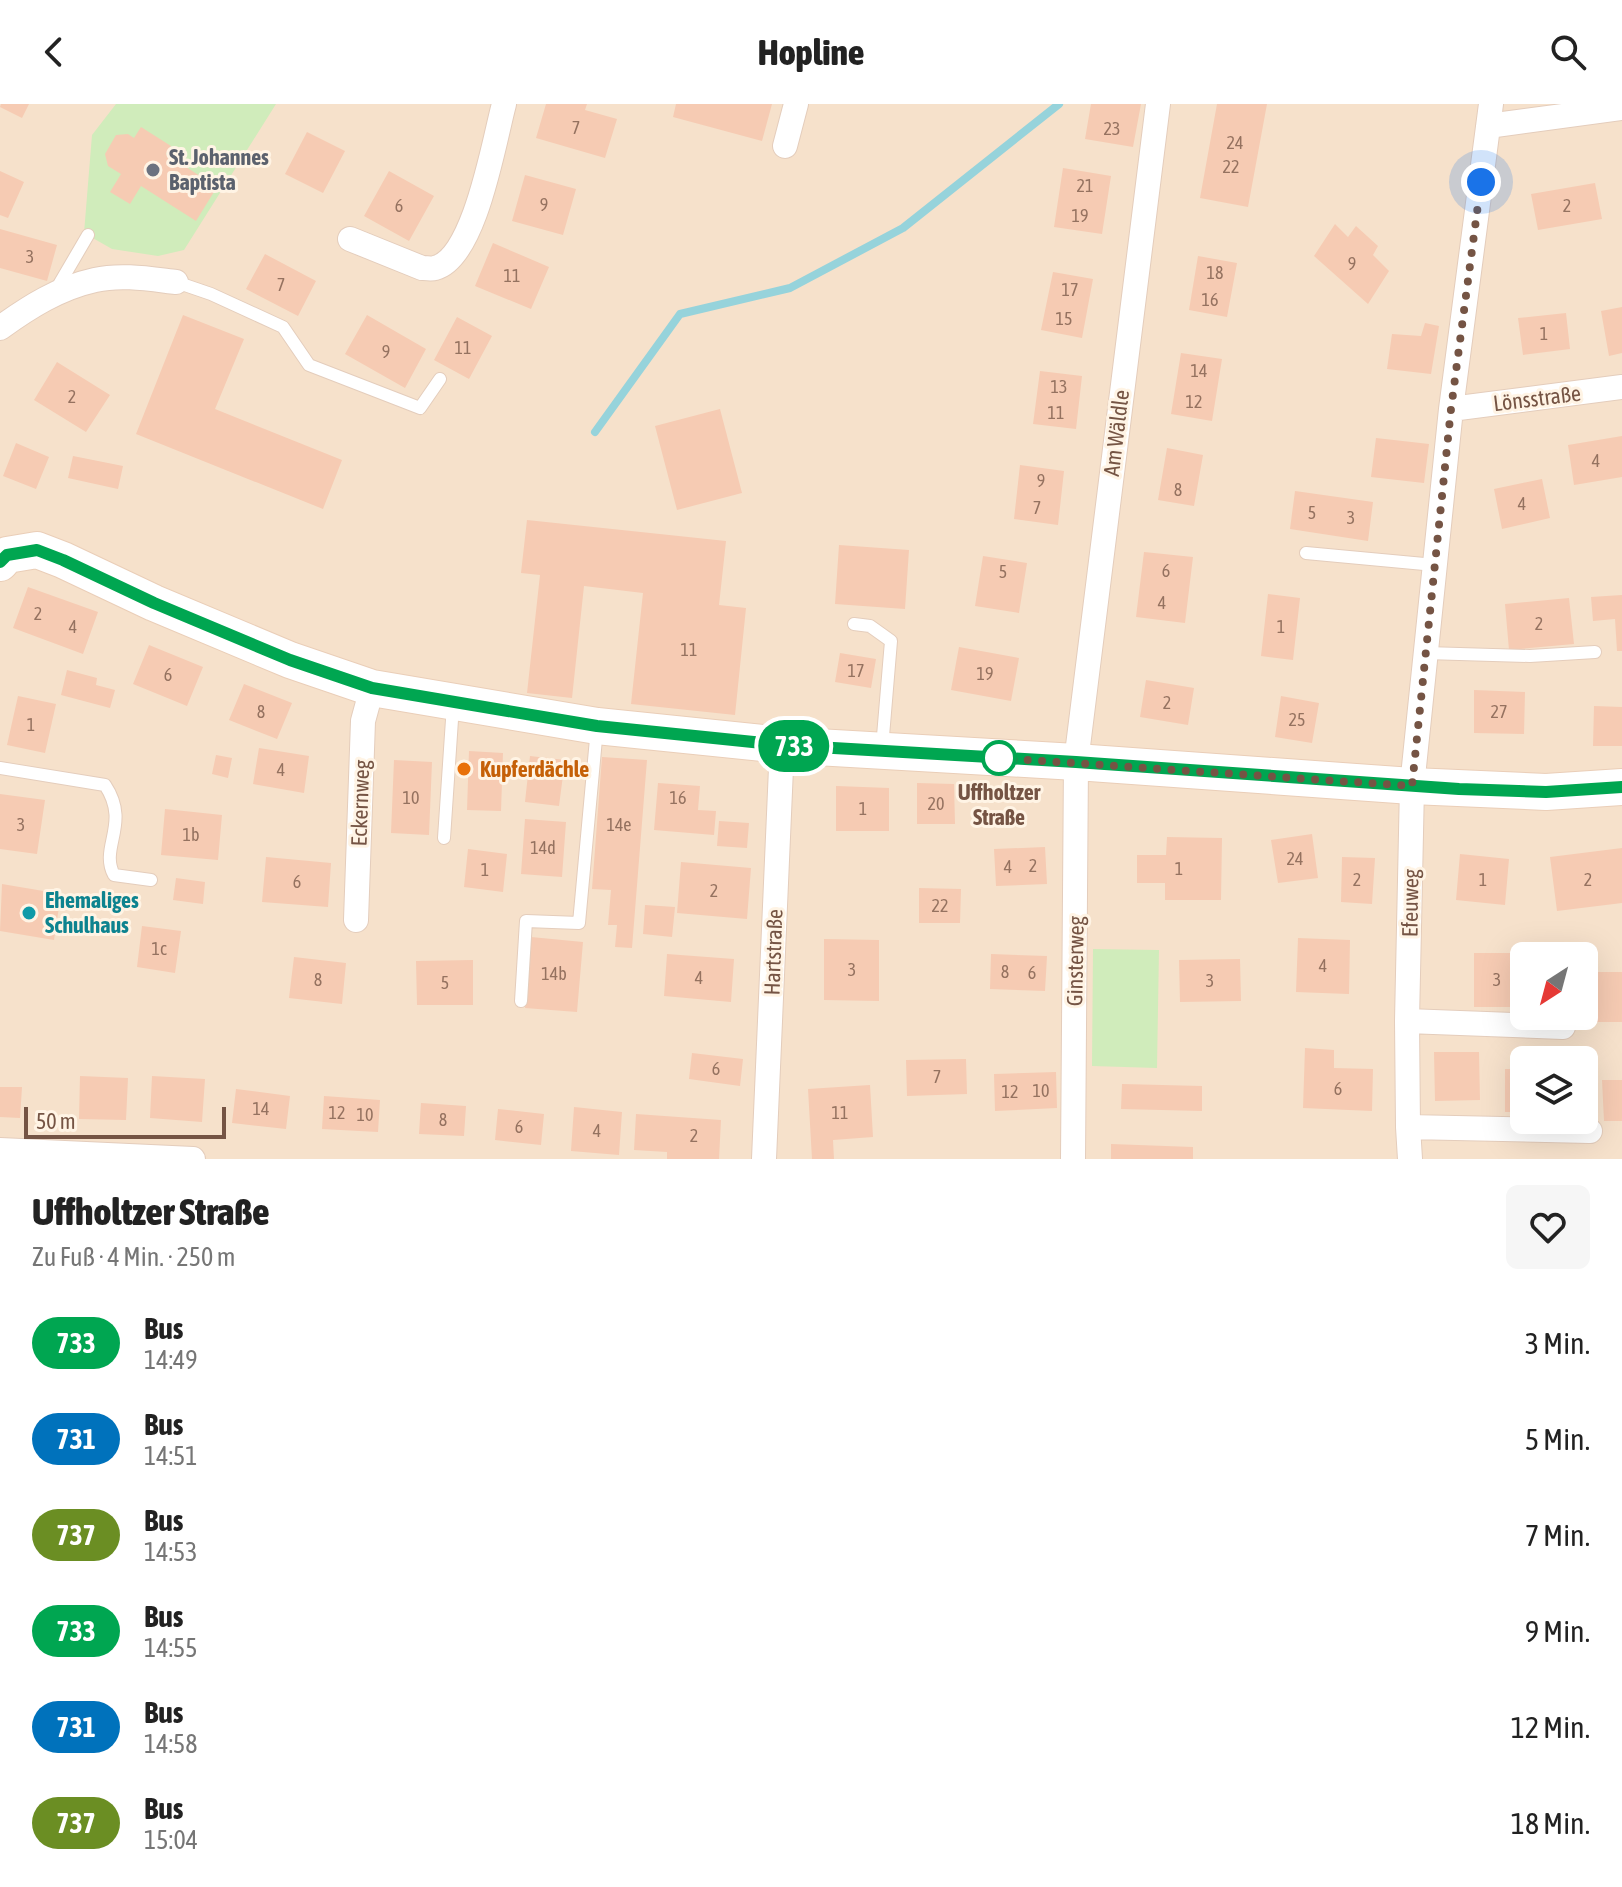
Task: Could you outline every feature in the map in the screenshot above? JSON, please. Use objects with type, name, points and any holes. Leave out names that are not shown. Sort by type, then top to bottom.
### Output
[{"type":"street","points":[[350,239],[422,268],[434,268],[445,263],[456,253],[475,217],[504,104]]},
{"type":"street","points":[[785,146],[796,104]]},
{"type":"street","name":"Am Wäldle","points":[[1076,762],[1158,104]]},
{"type":"street","points":[[1490,115],[1622,108]]},
{"type":"street","name":"Efeuweg","points":[[1410,1159],[1407,1021],[1412,786],[1451,409],[1490,115]]},
{"type":"street","points":[[0,328],[53,295],[96,280],[148,278],[176,282]]},
{"type":"street","name":"Lönsstraße","points":[[1451,409],[1622,387]]},
{"type":"street","points":[[2,552],[37,550],[279,655],[372,688],[597,726],[782,745],[1412,786],[1546,792],[1622,787]]},
{"type":"street","name":"Eckernweg","points":[[356,920],[363,721],[372,688]]},
{"type":"street","name":"Hartstraße","points":[[764,1159],[782,745]]},
{"type":"street","name":"Ginsterweg","points":[[1073,1159],[1076,762]]},
{"type":"street","points":[[1407,1021],[1510,1025]]},
{"type":"street","points":[[1408,1127],[1510,1129]]},
{"type":"street","points":[[0,1150],[193,1159]]},
{"type":"lane","points":[[53,295],[88,235]]},
{"type":"lane","points":[[176,282],[211,294],[283,327],[309,365],[420,408],[440,379]]},
{"type":"lane","points":[[1306,553],[1435,565]]},
{"type":"lane","points":[[854,624],[870,626],[891,641],[882,751]]},
{"type":"lane","points":[[1426,653],[1530,656],[1595,652]]},
{"type":"lane","points":[[444,838],[453,702]]},
{"type":"lane","points":[[521,1001],[526,921],[579,923],[597,726]]},
{"type":"lane","points":[[0,768],[105,785],[114,798],[117,817],[109,866],[114,875],[151,880]]},
{"type":"shaded area","points":[[0,104],[1622,104],[1622,1159],[0,1159]]},
{"type":"green space","points":[[116,104],[276,104],[184,250],[158,256],[112,249],[84,233],[92,135]]},
{"type":"green space","points":[[1093,949],[1159,950],[1157,1068],[1092,1066]]},
{"type":"building","points":[[1,104],[29,104],[22,118],[0,107]]},
{"type":"building","points":[[546,104],[587,104],[585,110],[617,119],[605,158],[536,138]]},
{"type":"building","points":[[676,104],[772,104],[762,141],[673,117]]},
{"type":"building","points":[[1091,104],[1141,104],[1133,147],[1085,139]]},
{"type":"building","points":[[1217,104],[1267,104],[1248,207],[1200,198]]},
{"type":"building","name":"St. Johannes Baptista","points":[[141,127],[171,146],[166,154],[217,187],[196,221],[141,186],[130,204],[110,192],[121,174],[108,166],[105,154],[116,135],[128,134],[134,138]]},
{"type":"building","points":[[307,132],[345,151],[323,193],[285,174]]},
{"type":"building","points":[[1063,168],[1111,176],[1102,234],[1054,227]]},
{"type":"building","points":[[0,171],[24,182],[8,218],[0,215]]},
{"type":"building","points":[[389,171],[434,196],[409,241],[364,216]]},
{"type":"building","points":[[525,175],[576,189],[563,235],[512,221]]},
{"type":"building","points":[[1595,183],[1602,219],[1538,230],[1531,194]]},
{"type":"building","points":[[1335,224],[1348,237],[1356,226],[1378,246],[1373,255],[1389,271],[1368,304],[1314,256]]},
{"type":"building","points":[[0,229],[57,245],[47,281],[0,268]]},
{"type":"building","points":[[493,243],[549,267],[531,309],[475,286]]},
{"type":"building","points":[[265,254],[316,281],[298,316],[246,289]]},
{"type":"building","points":[[1198,256],[1237,263],[1227,317],[1189,310]]},
{"type":"building","points":[[1053,272],[1093,279],[1082,338],[1041,330]]},
{"type":"building","points":[[1622,307],[1622,353],[1609,356],[1601,311]]},
{"type":"building","points":[[1566,313],[1570,349],[1523,355],[1518,318]]},
{"type":"building","points":[[183,315],[244,339],[215,409],[342,460],[323,509],[136,434]]},
{"type":"building","points":[[367,315],[426,349],[405,388],[345,354]]},
{"type":"building","points":[[457,317],[492,336],[469,379],[434,360]]},
{"type":"building","points":[[1425,323],[1439,326],[1431,374],[1387,369],[1392,334],[1421,336]]},
{"type":"building","points":[[1181,353],[1222,359],[1212,421],[1171,414]]},
{"type":"building","points":[[57,362],[110,395],[86,432],[34,400]]},
{"type":"building","points":[[1040,371],[1082,376],[1076,429],[1033,424]]},
{"type":"building","points":[[720,409],[742,493],[677,510],[655,426]]},
{"type":"building","points":[[1622,436],[1622,477],[1574,485],[1568,445]]},
{"type":"building","points":[[1376,438],[1429,444],[1424,483],[1371,477]]},
{"type":"building","points":[[16,443],[49,457],[36,489],[3,476]]},
{"type":"building","points":[[1167,448],[1203,455],[1194,506],[1158,500]]},
{"type":"building","points":[[73,456],[123,466],[118,489],[68,478]]},
{"type":"building","points":[[1020,465],[1064,471],[1058,525],[1014,519]]},
{"type":"building","points":[[1542,479],[1550,518],[1502,529],[1494,489]]},
{"type":"building","points":[[1295,491],[1373,502],[1368,541],[1290,529]]},
{"type":"building","points":[[527,520],[726,541],[719,605],[746,608],[735,715],[631,704],[643,593],[584,586],[572,698],[527,693],[540,575],[521,573]]},
{"type":"building","points":[[839,545],[909,550],[905,609],[835,604]]},
{"type":"building","points":[[1144,552],[1193,557],[1185,623],[1136,617]]},
{"type":"building","points":[[983,556],[1027,563],[1019,613],[975,606]]},
{"type":"building","points":[[28,587],[98,612],[83,654],[13,628]]},
{"type":"building","points":[[1268,594],[1300,598],[1293,660],[1261,656]]},
{"type":"building","points":[[1622,595],[1622,651],[1617,651],[1615,619],[1593,621],[1591,597]]},
{"type":"building","points":[[1569,598],[1574,644],[1509,650],[1505,604]]},
{"type":"building","points":[[149,645],[203,667],[187,706],[133,684]]},
{"type":"building","points":[[959,647],[1019,658],[1011,701],[951,690]]},
{"type":"building","points":[[840,653],[876,659],[871,688],[835,682]]},
{"type":"building","points":[[67,670],[97,678],[96,685],[115,690],[110,708],[61,695]]},
{"type":"building","points":[[1146,680],[1194,688],[1188,725],[1140,717]]},
{"type":"building","points":[[244,684],[292,703],[277,739],[229,720]]},
{"type":"building","points":[[1474,690],[1525,692],[1524,734],[1474,733]]},
{"type":"building","points":[[18,696],[56,704],[45,753],[7,745]]},
{"type":"building","points":[[1281,696],[1319,703],[1312,743],[1275,737]]},
{"type":"building","points":[[1594,706],[1622,707],[1622,746],[1593,746]]},
{"type":"building","points":[[259,748],[309,756],[304,793],[253,784]]},
{"type":"building","points":[[469,751],[503,753],[501,811],[467,810]]},
{"type":"building","points":[[216,755],[232,758],[228,778],[212,774]]},
{"type":"building","points":[[530,756],[565,760],[559,806],[525,802]]},
{"type":"building","points":[[602,757],[647,760],[632,948],[615,947],[617,925],[608,925],[611,890],[592,889]]},
{"type":"building","points":[[394,760],[432,762],[429,835],[391,833]]},
{"type":"building","points":[[658,783],[700,786],[698,810],[716,811],[714,835],[654,830]]},
{"type":"building","points":[[917,783],[954,784],[955,824],[917,824]]},
{"type":"building","points":[[836,786],[889,788],[889,831],[836,831]]},
{"type":"building","points":[[0,794],[45,800],[37,854],[0,849]]},
{"type":"building","points":[[165,809],[222,815],[218,860],[161,855]]},
{"type":"building","points":[[525,819],[566,822],[562,877],[521,874]]},
{"type":"building","points":[[719,821],[749,823],[747,848],[717,846]]},
{"type":"building","points":[[1312,834],[1318,878],[1278,883],[1271,840]]},
{"type":"building","points":[[1167,837],[1222,838],[1221,900],[1165,900],[1165,883],[1137,883],[1137,855],[1166,855]]},
{"type":"building","points":[[1045,847],[1047,884],[996,886],[994,849]]},
{"type":"building","points":[[1622,848],[1622,903],[1557,911],[1550,857]]},
{"type":"building","points":[[468,849],[507,854],[503,892],[464,887]]},
{"type":"building","points":[[1460,854],[1509,859],[1505,905],[1456,900]]},
{"type":"building","points":[[266,857],[331,863],[328,907],[262,902]]},
{"type":"building","points":[[1342,857],[1375,858],[1372,904],[1341,902]]},
{"type":"building","points":[[681,862],[751,868],[747,919],[677,913]]},
{"type":"building","points":[[176,878],[205,882],[203,904],[173,900]]},
{"type":"building","name":"Ehemaliges Schulhaus","points":[[2,884],[61,894],[54,940],[0,931]]},
{"type":"building","points":[[919,888],[961,889],[960,923],[919,923]]},
{"type":"building","points":[[645,905],[675,907],[672,937],[643,934]]},
{"type":"building","points":[[142,926],[181,931],[175,973],[137,967]]},
{"type":"building","points":[[531,937],[583,942],[577,1012],[525,1008]]},
{"type":"building","points":[[1298,938],[1350,940],[1349,994],[1296,992]]},
{"type":"building","points":[[824,939],[879,940],[879,1001],[824,1000]]},
{"type":"building","points":[[1474,953],[1510,953],[1510,1007],[1474,1007]]},
{"type":"building","points":[[667,954],[734,959],[731,1002],[664,996]]},
{"type":"building","points":[[991,954],[1047,956],[1045,991],[990,989]]},
{"type":"building","points":[[294,957],[346,963],[342,1004],[289,998]]},
{"type":"building","points":[[1240,959],[1241,1001],[1180,1002],[1179,960]]},
{"type":"building","points":[[473,960],[473,1005],[417,1005],[416,961]]},
{"type":"building","points":[[1598,972],[1622,972],[1622,1022],[1598,1022]]},
{"type":"building","points":[[1305,1048],[1334,1050],[1334,1068],[1373,1069],[1372,1111],[1303,1108]]},
{"type":"building","points":[[1434,1052],[1479,1052],[1480,1100],[1435,1101]]},
{"type":"building","points":[[692,1053],[743,1059],[740,1086],[689,1079]]},
{"type":"building","points":[[966,1059],[967,1094],[907,1096],[906,1060]]},
{"type":"building","points":[[1505,1069],[1510,1069],[1510,1112],[1505,1112]]},
{"type":"building","points":[[1056,1072],[1057,1108],[995,1111],[994,1074]]},
{"type":"building","points":[[80,1076],[128,1078],[126,1120],[79,1119]]},
{"type":"building","points":[[152,1076],[205,1079],[202,1122],[150,1118]]},
{"type":"building","points":[[1602,1080],[1622,1080],[1622,1121],[1604,1121]]},
{"type":"building","points":[[1122,1084],[1202,1086],[1202,1111],[1121,1109]]},
{"type":"building","points":[[870,1085],[873,1137],[833,1140],[834,1159],[812,1159],[808,1089]]},
{"type":"building","points":[[0,1087],[22,1087],[20,1118],[0,1117]]},
{"type":"building","points":[[236,1089],[290,1096],[286,1129],[232,1123]]},
{"type":"building","points":[[324,1096],[380,1100],[378,1132],[322,1129]]},
{"type":"building","points":[[421,1103],[466,1106],[464,1136],[419,1134]]},
{"type":"building","points":[[574,1107],[622,1112],[619,1155],[571,1151]]},
{"type":"building","points":[[498,1109],[544,1114],[541,1145],[495,1140]]},
{"type":"building","points":[[636,1114],[721,1120],[719,1159],[667,1159],[667,1152],[634,1150]]},
{"type":"building","points":[[1111,1144],[1193,1147],[1193,1159],[1111,1159]]},
{"type":"waterway","points":[[595,432],[680,314],[790,288],[903,228],[1059,104]]},
{"type":"bus line","name":"733","points":[[0,562],[7,555],[37,550],[290,660],[372,688],[597,726],[782,745],[1459,789],[1546,792],[1622,787]]},
{"type":"place","name":"St. Johannes Baptista","points":[[153,170]]},
{"type":"place","name":"Uffholtzer Straße","points":[[999,758]]},
{"type":"place","name":"Kupferdächle","points":[[464,769]]},
{"type":"place","name":"Ehemaliges Schulhaus","points":[[29,913]]},
{"type":"route","points":[[999,758],[1412,786],[1451,409],[1481,182]]}]
